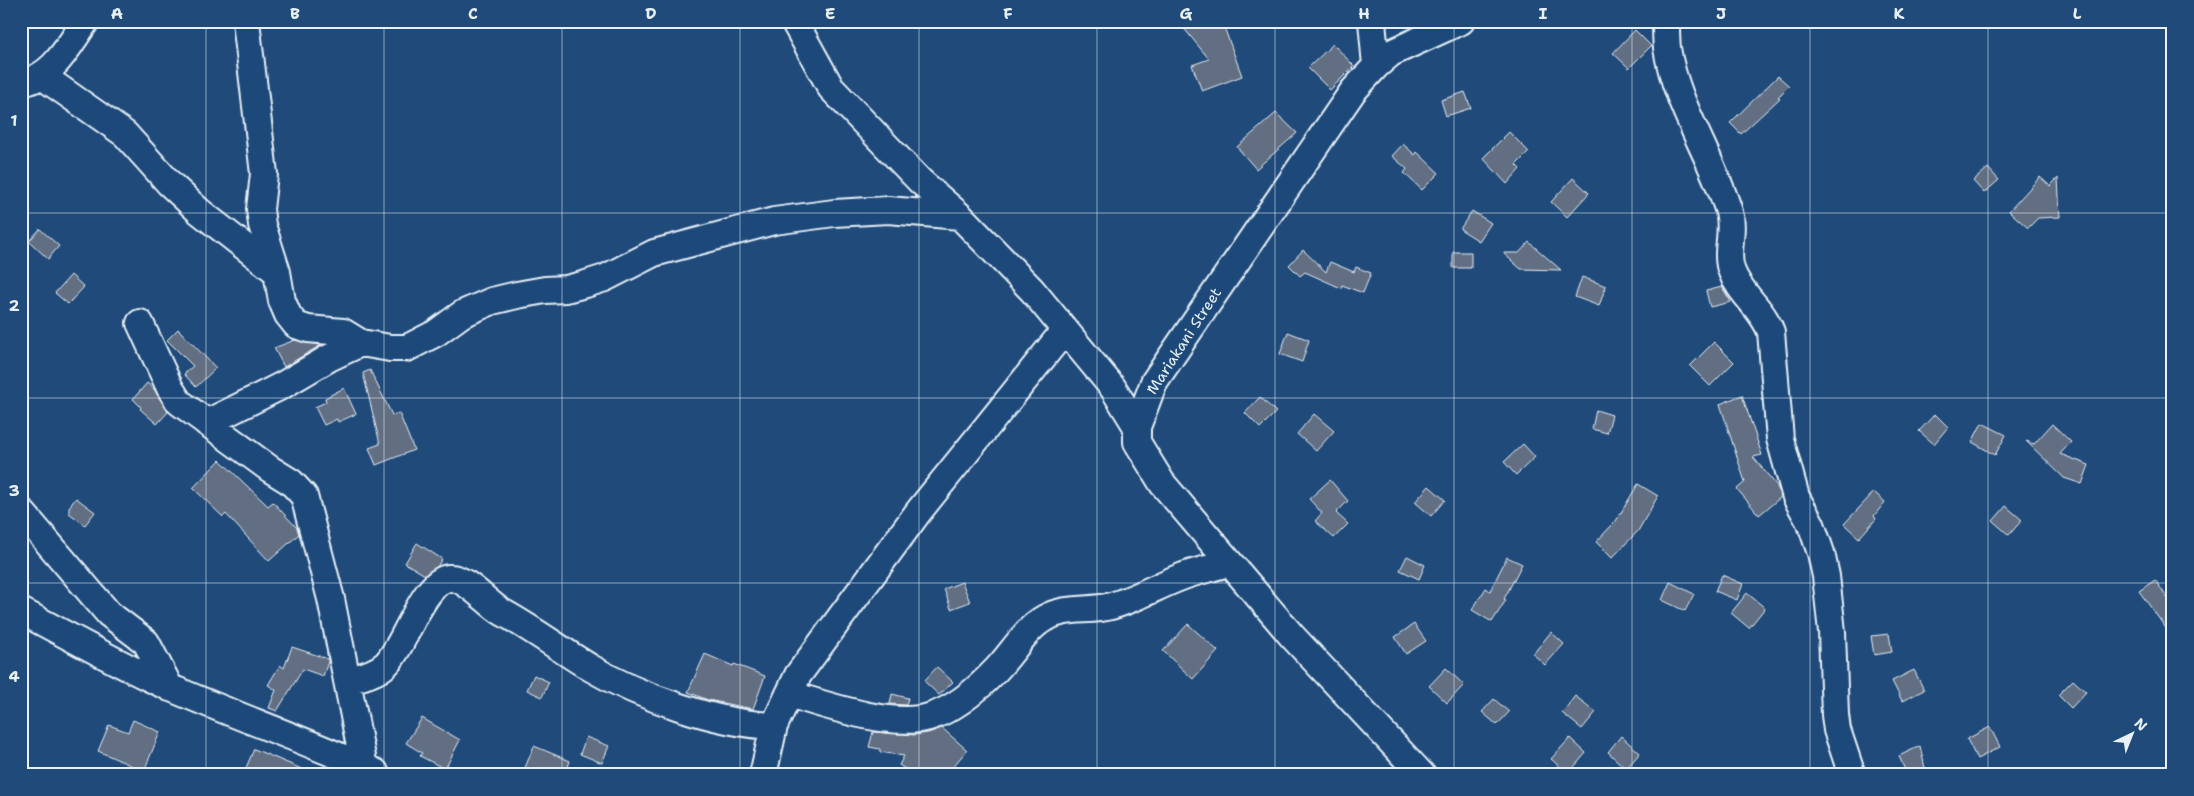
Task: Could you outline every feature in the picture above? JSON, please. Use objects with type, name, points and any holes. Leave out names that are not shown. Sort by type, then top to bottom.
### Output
[{"type":"street","points":[[86,21],[56,64],[32,79],[125,134],[169,184],[199,211],[277,272]]},
{"type":"street","points":[[246,21],[264,174],[260,209],[262,225],[277,272],[282,301],[288,315],[296,325],[308,329],[343,332],[361,344],[407,348],[436,333],[462,314],[492,301],[545,290],[566,290],[605,278],[654,254],[774,221],[834,213],[888,210],[960,216]]},
{"type":"street","points":[[794,21],[831,88],[920,181],[960,216],[1032,290],[1113,388],[1136,428],[1137,442],[1162,483],[1228,563],[1292,636],[1415,771]]},
{"type":"street","name":"Mariakani Street","points":[[1136,428],[1154,382],[1353,92],[1376,66],[1392,53],[1461,21]]},
{"type":"street","points":[[1666,21],[1667,48],[1679,91],[1723,194],[1729,214],[1731,223],[1729,263],[1732,274],[1766,319],[1771,332],[1780,439],[1796,497],[1811,524],[1824,568],[1832,632],[1837,730],[1852,775]]},
{"type":"street","points":[[1371,23],[1376,66]]},
{"type":"street","points":[[140,323],[170,388],[179,402],[291,482],[304,496],[331,599],[347,681],[372,771]]},
{"type":"street","points":[[763,775],[774,726],[798,675],[897,540],[1064,331]]},
{"type":"street","points":[[207,423],[284,385],[329,358],[361,344]]},
{"type":"street","points":[[21,511],[110,614],[146,642],[170,688]]},
{"type":"street","points":[[788,694],[854,712],[907,720],[929,717],[953,706],[978,688],[1013,653],[1032,626],[1045,618],[1070,609],[1089,610],[1110,606],[1134,598],[1182,576],[1228,563]]},
{"type":"street","points":[[347,681],[386,665],[424,599],[440,581],[450,578],[458,580],[474,590],[494,607],[522,622],[591,668],[628,687],[724,720],[751,725],[774,726]]},
{"type":"street","points":[[21,611],[126,668],[261,726],[346,757],[372,771]]},
{"type":"building","points":[[1178,21],[1219,21],[1224,27],[1242,76],[1202,91],[1192,65],[1209,59]]},
{"type":"building","points":[[1635,30],[1651,46],[1629,68],[1613,53]]},
{"type":"building","points":[[1333,44],[1354,66],[1330,90],[1308,68]]},
{"type":"building","points":[[1778,76],[1789,86],[1778,97],[1780,98],[1741,134],[1730,123]]},
{"type":"building","points":[[1465,92],[1471,108],[1446,116],[1441,100]]},
{"type":"building","points":[[1276,113],[1297,133],[1256,169],[1237,147]]},
{"type":"building","points":[[1509,132],[1529,152],[1516,165],[1520,169],[1507,184],[1483,158]]},
{"type":"building","points":[[1403,144],[1415,155],[1417,152],[1439,173],[1422,190],[1404,173],[1407,169],[1392,156]]},
{"type":"building","points":[[1988,168],[1999,180],[1984,193],[1973,181]]},
{"type":"building","points":[[2040,177],[2050,186],[2058,178],[2060,217],[2038,218],[2028,228],[2009,211]]},
{"type":"building","points":[[1573,178],[1589,193],[1567,217],[1551,202]]},
{"type":"building","points":[[1472,211],[1491,223],[1479,241],[1460,229]]},
{"type":"building","points":[[40,229],[59,246],[48,259],[29,241]]},
{"type":"building","points":[[1529,242],[1561,270],[1521,269],[1503,253],[1519,253]]},
{"type":"building","points":[[1303,250],[1326,272],[1330,262],[1354,272],[1356,267],[1371,273],[1363,293],[1342,285],[1341,288],[1305,272],[1300,276],[1289,265]]},
{"type":"building","points":[[1453,252],[1471,252],[1471,268],[1453,268]]},
{"type":"building","points":[[71,275],[84,287],[68,304],[55,293]]},
{"type":"building","points":[[1582,277],[1606,286],[1599,306],[1575,297]]},
{"type":"building","points":[[1722,287],[1731,302],[1710,307],[1706,291]]},
{"type":"building","points":[[178,329],[216,368],[196,387],[184,374],[193,366],[167,340]]},
{"type":"building","points":[[1288,332],[1309,340],[1302,362],[1280,354]]},
{"type":"building","points":[[295,340],[321,345],[284,367],[274,348]]},
{"type":"building","points":[[1714,342],[1734,362],[1710,386],[1690,366]]},
{"type":"building","points":[[370,370],[392,415],[399,413],[414,450],[376,465],[369,448],[380,444],[363,373]]},
{"type":"building","points":[[147,383],[154,389],[168,412],[157,424],[140,409],[141,407],[133,399]]},
{"type":"building","points":[[344,388],[356,414],[338,422],[337,419],[324,425],[315,407],[326,402],[325,398]]},
{"type":"building","points":[[1742,395],[1762,455],[1753,457],[1777,486],[1781,497],[1759,515],[1737,489],[1745,482],[1720,404]]},
{"type":"building","points":[[1260,397],[1276,412],[1260,428],[1245,413]]},
{"type":"building","points":[[1596,410],[1612,415],[1607,433],[1592,429]]},
{"type":"building","points":[[1314,414],[1334,431],[1316,451],[1297,434]]},
{"type":"building","points":[[1935,414],[1948,427],[1934,444],[1919,431]]},
{"type":"building","points":[[1982,423],[2006,435],[1995,455],[1972,442]]},
{"type":"building","points":[[2052,424],[2071,442],[2060,454],[2089,465],[2082,484],[2064,478],[2026,441],[2034,444]]},
{"type":"building","points":[[1523,444],[1535,457],[1516,475],[1504,462]]},
{"type":"building","points":[[220,460],[268,506],[273,502],[297,528],[299,534],[269,561],[226,514],[223,517],[193,488]]},
{"type":"building","points":[[1330,480],[1348,501],[1336,513],[1348,524],[1334,538],[1315,521],[1322,513],[1309,499]]},
{"type":"building","points":[[1638,484],[1658,496],[1638,531],[1612,558],[1596,542],[1616,521]]},
{"type":"building","points":[[1429,486],[1445,500],[1431,516],[1415,502]]},
{"type":"building","points":[[1874,492],[1885,502],[1874,516],[1876,519],[1859,538],[1844,524]]},
{"type":"building","points":[[76,498],[95,512],[85,525],[69,513],[69,507]]},
{"type":"building","points":[[2006,506],[2022,520],[2009,535],[1993,521]]},
{"type":"building","points":[[417,543],[442,559],[437,567],[425,575],[405,563]]},
{"type":"building","points":[[1407,556],[1425,565],[1419,579],[1400,570]]},
{"type":"building","points":[[1507,557],[1522,564],[1504,599],[1506,600],[1492,622],[1472,610],[1486,588],[1490,591]]},
{"type":"building","points":[[1722,575],[1743,584],[1737,600],[1715,591]]},
{"type":"building","points":[[2155,580],[2173,606],[2173,638],[2139,591]]},
{"type":"building","points":[[962,582],[970,602],[951,609],[944,589]]},
{"type":"building","points":[[1670,582],[1694,594],[1685,611],[1662,600]]},
{"type":"building","points":[[1747,593],[1765,608],[1749,628],[1731,613]]},
{"type":"building","points":[[1188,624],[1218,651],[1193,679],[1163,651]]},
{"type":"building","points":[[1414,624],[1426,641],[1406,654],[1395,637]]},
{"type":"building","points":[[1551,632],[1564,644],[1545,665],[1533,654]]},
{"type":"building","points":[[1889,634],[1892,652],[1874,655],[1871,636]]},
{"type":"building","points":[[292,647],[328,659],[328,662],[323,676],[303,669],[277,711],[269,708],[276,690],[268,685],[280,665],[284,668]]},
{"type":"building","points":[[705,654],[733,666],[734,664],[765,676],[753,709],[708,700],[688,692]]},
{"type":"building","points":[[937,667],[953,682],[939,695],[924,681]]},
{"type":"building","points":[[1446,668],[1464,685],[1447,703],[1429,686]]},
{"type":"building","points":[[1914,670],[1924,690],[1902,701],[1892,681]]},
{"type":"building","points":[[534,675],[549,682],[542,697],[527,690]]},
{"type":"building","points":[[2073,680],[2086,692],[2071,708],[2058,695]]},
{"type":"building","points":[[892,694],[908,698],[906,705],[890,704]]},
{"type":"building","points":[[1575,696],[1596,712],[1582,729],[1562,713]]},
{"type":"building","points":[[1494,699],[1509,712],[1497,725],[1482,712]]},
{"type":"building","points":[[422,718],[460,740],[445,769],[420,756],[422,753],[406,743]]},
{"type":"building","points":[[133,720],[160,732],[144,771],[98,751],[109,725],[128,732]]},
{"type":"building","points":[[1990,727],[2000,747],[1977,759],[1967,739]]},
{"type":"building","points":[[942,728],[967,750],[946,775],[915,775],[899,765],[904,756],[880,752],[880,749],[869,747],[873,732],[914,735]]},
{"type":"building","points":[[1621,736],[1640,753],[1626,769],[1608,752]]},
{"type":"building","points":[[586,737],[609,746],[602,763],[580,754]]},
{"type":"building","points":[[1570,738],[1586,753],[1568,774],[1551,759]]},
{"type":"building","points":[[534,746],[570,761],[565,775],[522,775]]},
{"type":"building","points":[[1920,746],[1925,768],[1907,775],[1899,756]]},
{"type":"building","points":[[254,749],[316,775],[243,775]]}]
